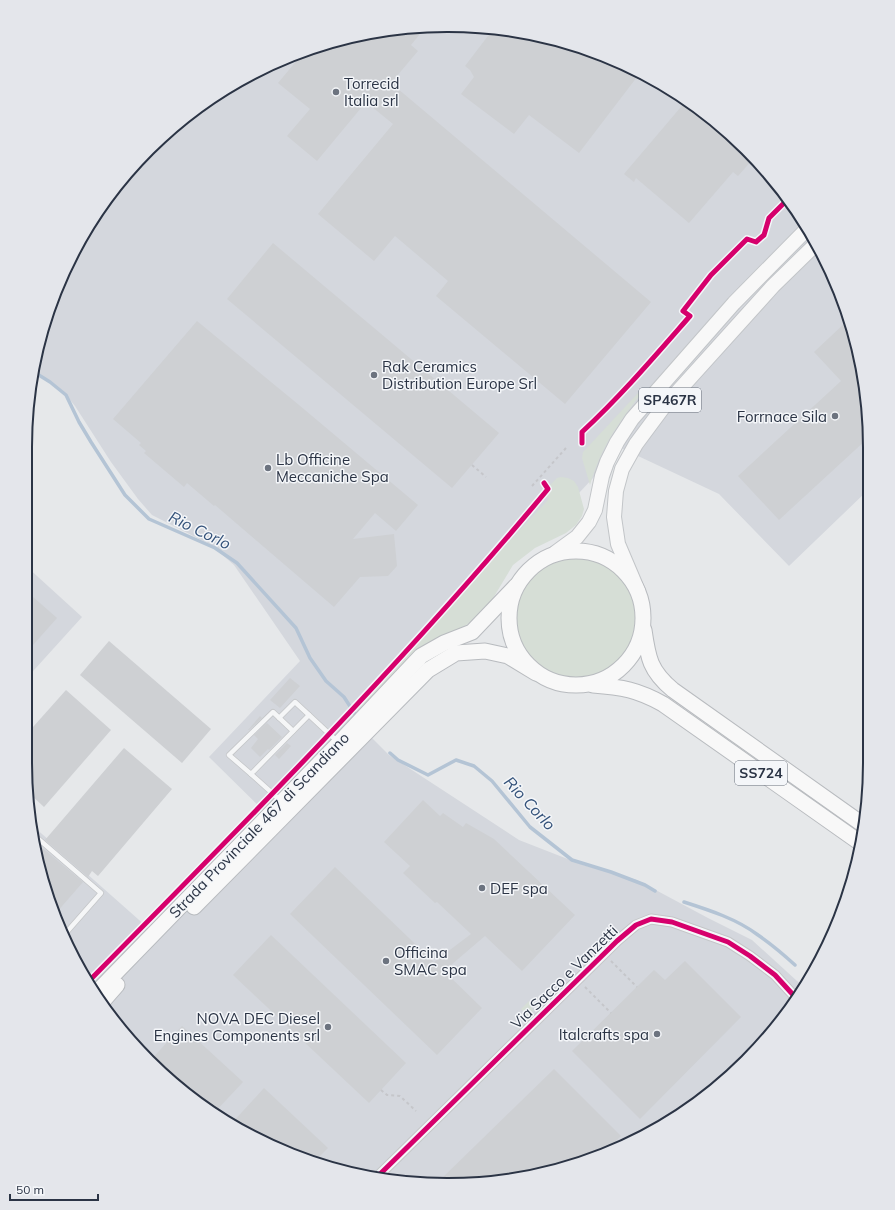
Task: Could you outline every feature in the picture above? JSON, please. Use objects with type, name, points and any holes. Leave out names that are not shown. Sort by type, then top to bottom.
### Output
[{"type":"highway","points":[[573,550],[593,552],[610,560],[627,573],[638,591],[642,605],[643,625],[639,641],[630,659],[616,672],[594,683],[572,686],[554,682],[508,656],[485,651],[456,653],[424,663],[444,643],[472,632],[516,586],[529,569],[542,559],[555,553],[573,550]]},
{"type":"highway","points":[[516,586],[509,606],[509,628],[516,649],[524,662],[536,673]]},
{"type":"highway","name":"SS724","points":[[643,625],[648,655],[654,670],[662,681],[685,699],[858,821]]},
{"type":"highway","name":"Strada Provinciale 467 di Scandiano","points":[[114,981],[339,743],[424,663]]},
{"type":"highway","name":"Strada Provinciale 467 di Scandiano","points":[[100,990],[114,981],[424,663]]},
{"type":"highway","name":"SS724","points":[[586,685],[628,689],[645,694],[663,704],[856,840]]},
{"type":"highway","points":[[97,986],[114,981]]},
{"type":"highway","points":[[105,997],[114,981]]},
{"type":"main road","name":"SP467R","points":[[555,553],[577,537],[589,522],[595,510],[602,476],[607,462],[617,442],[632,419],[734,303],[803,233]]},
{"type":"main road","name":"SP467R","points":[[638,591],[618,544],[614,517],[616,491],[622,469],[636,444],[662,410],[773,286],[812,248]]},
{"type":"street","name":"Via Sacco e Vanzetti","points":[[382,1172],[617,941],[636,925],[651,919],[672,922],[728,942],[775,975],[792,994]]},
{"type":"lane","points":[[279,718],[295,702],[339,743]]},
{"type":"lane","points":[[282,802],[229,755],[273,712],[293,731]]},
{"type":"lane","points":[[251,774],[309,715]]},
{"type":"lane","points":[[39,840],[101,893],[68,931]]},
{"type":"path","points":[[532,486],[566,448]]},
{"type":"path","points":[[472,465],[486,477]]},
{"type":"path","points":[[610,960],[637,987]]},
{"type":"path","points":[[584,986],[611,1013]]},
{"type":"path","points":[[381,1090],[387,1095],[400,1096],[416,1111]]},
{"type":"shaded area","points":[[448,32],[502,36],[555,46],[607,64],[655,88],[700,118],[741,154],[760,174],[793,217],[820,264],[841,314],[855,366],[859,393],[862,420],[863,495],[789,566],[719,494],[621,448],[426,657],[359,725],[389,755],[519,840],[583,865],[637,880],[752,940],[799,983],[777,1015],[741,1056],[721,1075],[678,1108],[631,1135],[607,1146],[555,1164],[529,1170],[475,1177],[448,1178],[420,1177],[366,1170],[314,1156],[288,1146],[264,1135],[217,1108],[174,1075],[154,1056],[135,1036],[102,993],[75,946],[54,896],[46,870],[38,830],[156,935],[269,816],[209,757],[300,661],[234,565],[211,545],[152,515],[138,499],[111,462],[75,406],[62,390],[39,376],[46,340],[54,314],[75,264],[102,217],[118,195],[135,174],[174,135],[217,102],[264,75],[314,54],[366,40],[420,33]]},
{"type":"shaded area","points":[[639,392],[641,394],[617,426],[605,447],[590,485],[582,458],[583,452]]},
{"type":"shaded area","points":[[561,477],[574,481],[578,487],[584,509],[582,516],[576,525],[566,533],[535,548],[513,565],[492,600],[476,618],[459,630],[363,710],[357,704],[549,499],[543,492],[557,478]]},
{"type":"shaded area","points":[[575,558],[587,559],[598,563],[608,568],[617,576],[625,585],[630,595],[634,606],[634,630],[630,641],[625,651],[617,660],[608,668],[598,673],[587,677],[575,678],[563,677],[552,673],[542,668],[533,660],[525,651],[520,641],[516,630],[515,618],[516,606],[520,595],[525,585],[533,576],[542,568],[552,563],[563,559]]},
{"type":"shaded area","points":[[32,571],[82,617],[32,672]]},
{"type":"shaded area","points":[[529,1001],[533,1011],[528,1016],[521,1009]]},
{"type":"building","points":[[419,33],[420,34],[411,45],[418,51],[391,83],[651,302],[565,404],[436,296],[448,281],[395,236],[374,261],[318,214],[393,124],[366,102],[317,161],[287,136],[310,109],[278,83],[297,61],[314,54],[366,40]]},
{"type":"building","points":[[489,35],[529,40],[555,46],[607,64],[636,78],[579,153],[529,115],[514,134],[461,94],[474,77],[470,70],[465,66]]},
{"type":"building","points":[[682,105],[721,135],[750,163],[738,176],[733,172],[689,223],[636,178],[634,182],[624,174]]},
{"type":"building","name":"Rak Ceramics Distribution Europe Srl","points":[[273,243],[499,433],[452,488],[227,299]]},
{"type":"building","name":"Lb Officine Meccaniche Spa","points":[[197,321],[418,505],[396,531],[375,513],[353,539],[394,534],[397,566],[388,576],[360,577],[334,607],[215,505],[214,506],[187,483],[184,487],[144,453],[146,451],[139,445],[141,443],[113,419]]},
{"type":"building","name":"Forrnace Sila","points":[[844,324],[855,366],[862,420],[863,443],[779,520],[738,476],[841,381],[814,352]]},
{"type":"building","points":[[32,596],[57,618],[32,646]]},
{"type":"building","points":[[109,641],[211,729],[182,763],[80,675]]},
{"type":"building","points":[[290,678],[300,686],[280,708],[270,700]]},
{"type":"building","points":[[66,690],[111,730],[44,807],[34,798],[32,728]]},
{"type":"building","points":[[260,716],[262,718],[248,730]]},
{"type":"building","points":[[267,723],[282,737],[260,757],[251,748],[258,739],[254,735]]},
{"type":"building","points":[[287,743],[291,746],[279,759],[275,755]]},
{"type":"building","points":[[124,748],[172,789],[98,876],[92,871],[88,877],[45,840]]},
{"type":"building","points":[[423,800],[440,816],[443,813],[463,827],[466,823],[494,839],[575,915],[522,971],[485,936],[444,971],[482,1008],[437,1055],[290,914],[335,867],[434,962],[471,934],[403,873],[410,866],[384,842]]},
{"type":"building","points":[[41,846],[83,882],[59,909],[46,870]]},
{"type":"building","name":"NOVA DEC Diesel Engines Components srl","points":[[271,935],[406,1063],[369,1103],[233,975]]},
{"type":"building","name":"Italcrafts spa","points":[[685,961],[741,1017],[640,1119],[572,1051],[654,970],[665,980]]},
{"type":"building","points":[[182,1026],[243,1082],[218,1109],[174,1075],[154,1056]]},
{"type":"building","points":[[554,1069],[621,1136],[614,1143],[607,1146],[555,1164],[502,1174],[475,1177],[442,1178]]},
{"type":"building","points":[[264,1088],[328,1148],[319,1157],[314,1156],[264,1135],[235,1119]]},
{"type":"waterway","name":"Rio Corlo","points":[[39,375],[66,395],[79,422],[125,495],[149,519],[215,548],[237,563],[296,628],[310,658],[326,681],[344,697],[355,714]]},
{"type":"waterway","name":"Rio Corlo","points":[[390,753],[398,760],[428,775],[456,760],[474,766],[492,781],[530,827],[572,860],[611,872],[645,885],[655,891]]},
{"type":"waterway","name":"Rio Corlo","points":[[684,902],[713,912],[750,929],[795,965]]},
{"type":"cycle path","points":[[582,443],[582,432],[624,390],[690,316],[683,311],[711,275],[747,239],[756,242],[764,235],[769,218],[783,204]]},
{"type":"cycle path","points":[[93,977],[265,801],[438,617],[548,489],[544,483]]},
{"type":"cycle path","points":[[382,1172],[617,941],[636,925],[651,919],[672,922],[728,942],[775,975],[792,994]]},
{"type":"place","name":"Torrecid Italia srl","points":[[336,92]]},
{"type":"place","name":"Rak Ceramics Distribution Europe Srl","points":[[374,375]]},
{"type":"place","name":"Forrnace Sila","points":[[835,416]]},
{"type":"place","name":"Lb Officine Meccaniche Spa","points":[[268,468]]},
{"type":"place","name":"DEF spa","points":[[482,888]]},
{"type":"place","name":"Officina SMAC spa","points":[[386,961]]},
{"type":"place","name":"NOVA DEC Diesel Engines Components srl","points":[[328,1027]]},
{"type":"place","name":"Italcrafts spa","points":[[657,1034]]}]
